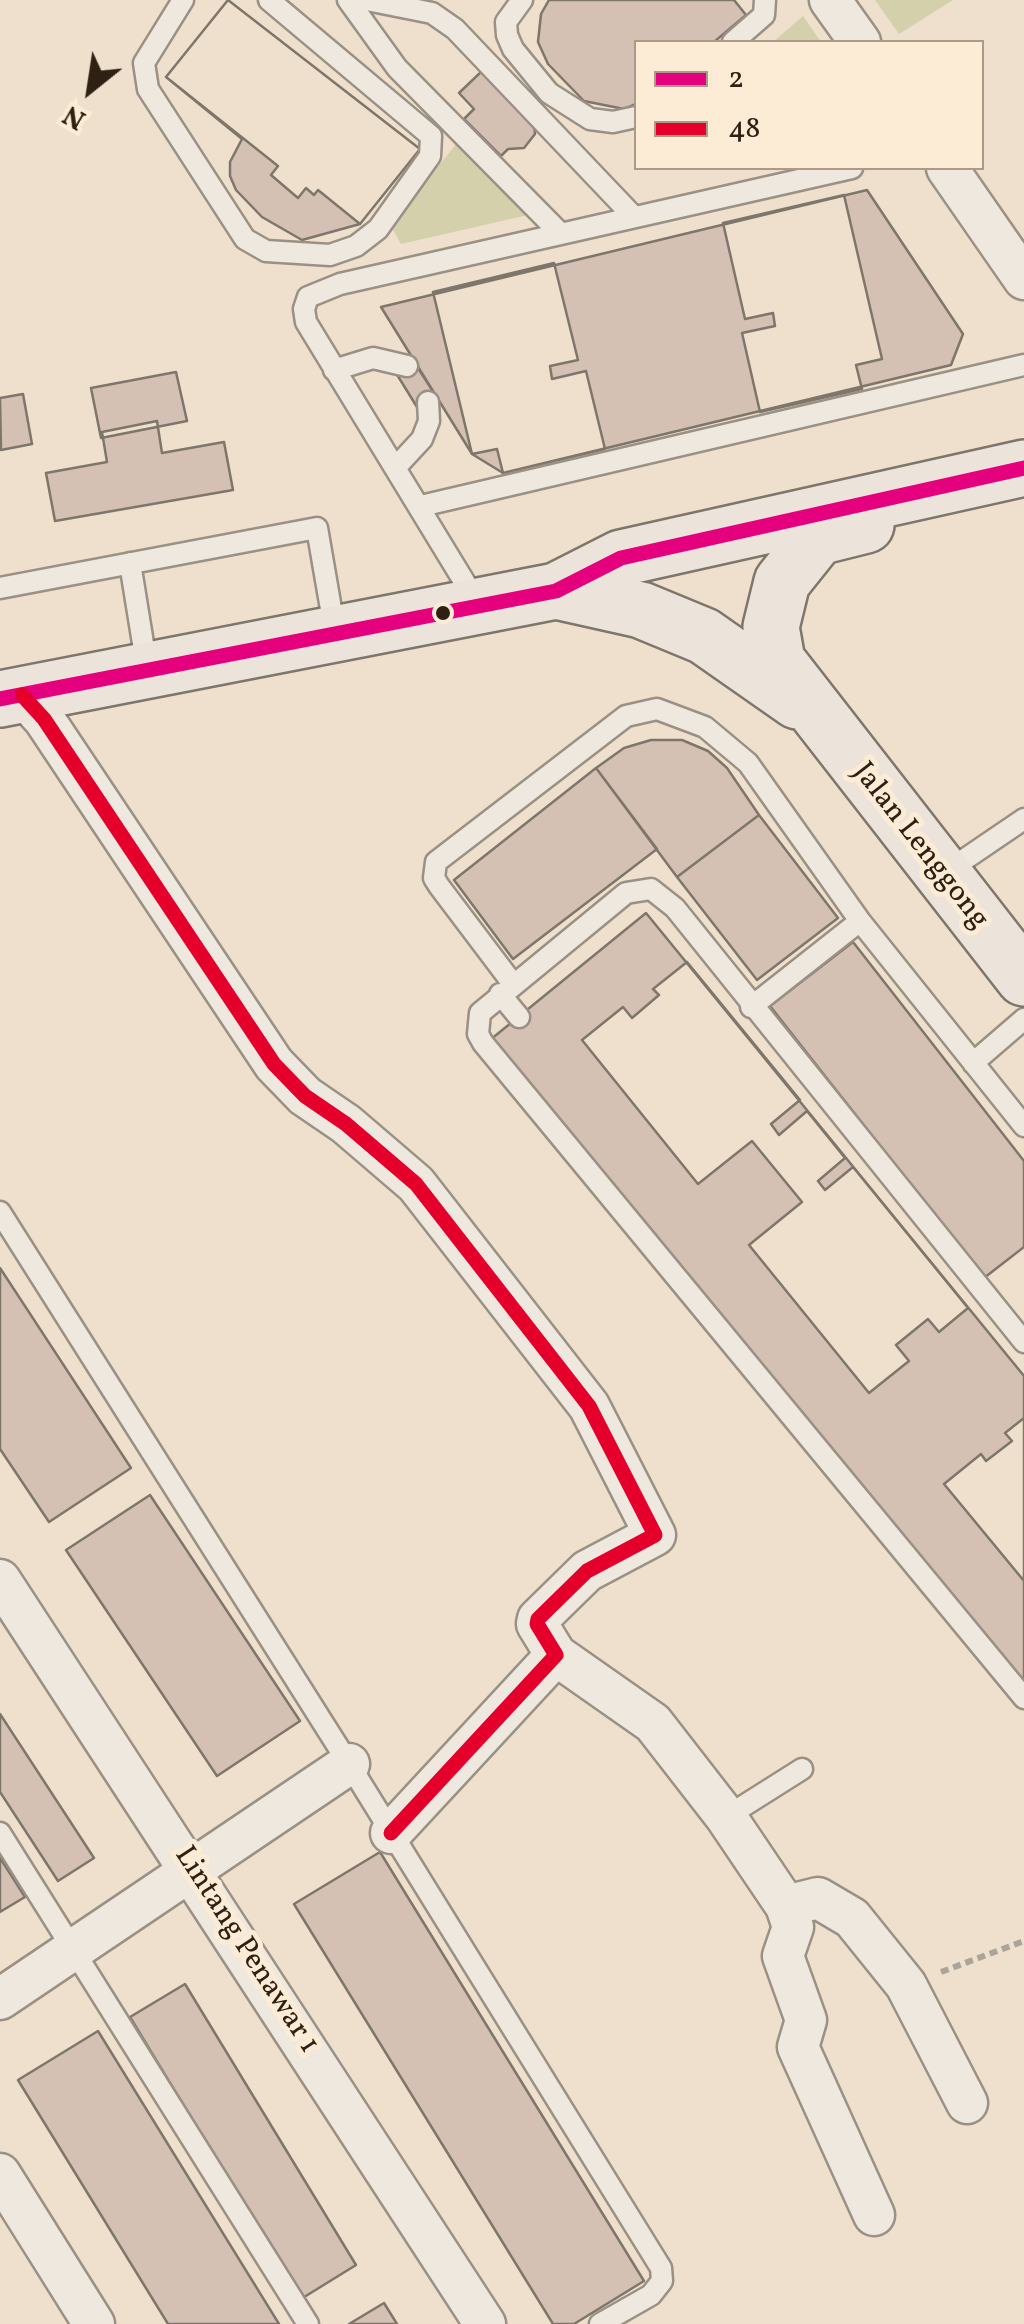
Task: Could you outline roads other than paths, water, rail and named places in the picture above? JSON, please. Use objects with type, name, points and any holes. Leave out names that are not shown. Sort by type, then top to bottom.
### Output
[{"type":"main road","points":[[11,697],[556,591],[621,558],[1024,468]]},
{"type":"main road","name":"Jalan Lenggong","points":[[1024,487],[818,537],[782,582],[772,626],[777,661],[1024,978]]},
{"type":"main road","name":"Jalan Lenggong","points":[[556,591],[641,610],[704,636],[816,715]]},
{"type":"street","points":[[830,0],[859,40]]},
{"type":"street","points":[[948,170],[1024,278]]},
{"type":"street","points":[[11,697],[44,719],[274,1064],[305,1096],[346,1124],[416,1184],[589,1406],[655,1535],[587,1571],[537,1624],[556,1654],[653,1723],[726,1817],[786,1906],[793,1926],[783,1956],[806,2020],[798,2047],[874,2214]]},
{"type":"street","name":"Lintang Penawar 1","points":[[0,1580],[192,1869],[485,2324]]},
{"type":"street","points":[[391,1833],[556,1654]]},
{"type":"street","points":[[0,1999],[350,1764]]},
{"type":"street","points":[[786,1906],[818,1898],[843,1910],[906,1985],[967,2103]]},
{"type":"street","points":[[0,2174],[94,2324]]},
{"type":"lane","points":[[183,0],[144,63],[148,89],[245,240],[266,252],[330,255],[356,246],[378,229],[430,156],[432,136],[268,0]]},
{"type":"lane","points":[[348,0],[397,68],[559,232]]},
{"type":"lane","points":[[367,0],[432,13],[455,28],[634,216]]},
{"type":"lane","points":[[522,0],[506,22],[507,35],[512,49],[549,92],[590,119],[613,122],[634,117]]},
{"type":"lane","points":[[735,40],[764,16],[765,0]]},
{"type":"lane","points":[[478,606],[421,506],[334,370],[304,309],[308,297],[340,284],[559,232],[843,170]]},
{"type":"lane","points":[[330,255],[340,284]]},
{"type":"lane","points":[[334,370],[373,358],[406,366]]},
{"type":"lane","points":[[421,506],[1024,365]]},
{"type":"lane","points":[[396,467],[422,439],[429,421],[428,402]]},
{"type":"lane","points":[[0,588],[317,528],[335,634]]},
{"type":"lane","points":[[130,563],[148,670]]},
{"type":"lane","points":[[518,1016],[507,989],[434,878],[436,862],[626,716],[658,709],[705,727],[748,763],[860,921],[1024,1126]]},
{"type":"lane","points":[[941,875],[1024,819]]},
{"type":"lane","points":[[1016,1336],[675,908],[651,889],[626,894],[480,1013],[478,1034],[483,1043],[1024,1698]]},
{"type":"lane","points":[[751,1008],[860,921]]},
{"type":"lane","points":[[972,1063],[1024,1019]]},
{"type":"lane","points":[[0,1212],[350,1764],[660,2268],[662,2281],[651,2295],[600,2324]]},
{"type":"lane","points":[[726,1817],[802,1769]]},
{"type":"lane","points":[[0,1833],[308,2324]]}]
